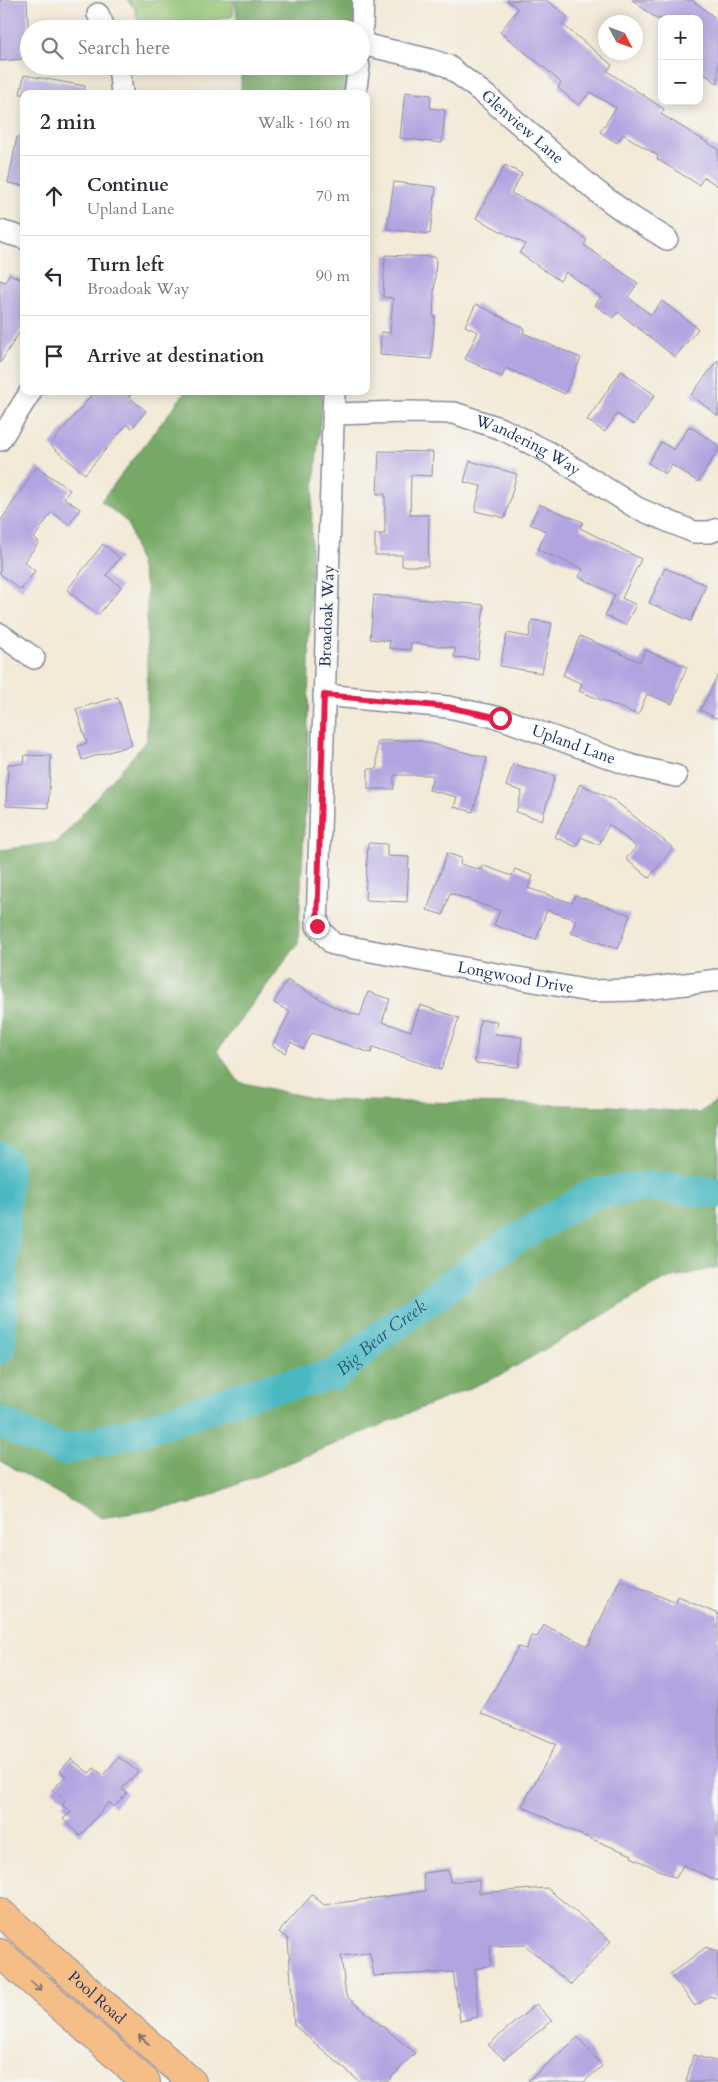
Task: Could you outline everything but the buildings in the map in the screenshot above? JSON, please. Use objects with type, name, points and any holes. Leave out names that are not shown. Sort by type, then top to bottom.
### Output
[{"type":"main road","name":"Pool Road","points":[[0,1912],[192,2082]]},
{"type":"main road","name":"Pool Road","points":[[0,1954],[146,2082]]},
{"type":"street","points":[[363,0],[363,20]]},
{"type":"street","name":"Glenview Lane","points":[[370,48],[432,60],[448,66],[488,97],[596,191],[630,216],[667,239]]},
{"type":"street","points":[[120,75],[122,90]]},
{"type":"street","points":[[356,90],[358,75]]},
{"type":"street","points":[[0,231],[20,237]]},
{"type":"street","points":[[0,440],[28,395]]},
{"type":"street","name":"Broadoak Way","points":[[319,931],[317,926],[334,395]]},
{"type":"street","name":"Wandering Way","points":[[333,414],[454,413],[502,429],[548,452],[637,508],[694,532],[714,530]]},
{"type":"street","points":[[0,634],[34,658]]},
{"type":"street","name":"Upland Lane","points":[[324,695],[448,707],[500,718],[633,766],[676,776]]},
{"type":"street","name":"Longwood Drive","points":[[319,931],[333,944],[589,992],[636,990],[718,980]]},
{"type":"green space","points":[[127,0],[234,0],[233,16],[217,20],[138,20],[135,9]]},
{"type":"green space","points":[[235,0],[358,0],[357,20],[237,20]]},
{"type":"green space","points":[[241,75],[351,75],[350,90],[241,90]]},
{"type":"green space","points":[[183,395],[323,395],[312,507],[307,774],[298,944],[217,1051],[239,1082],[321,1100],[612,1106],[699,1113],[718,1100],[718,1267],[662,1281],[499,1376],[190,1504],[102,1518],[0,1461],[0,850],[58,842],[147,740],[147,589],[128,523],[101,501]]},
{"type":"waterway","name":"Big Bear Creek","points":[[0,1157],[7,1164],[0,1349]]},
{"type":"waterway","name":"Big Bear Creek","points":[[0,1422],[32,1438],[64,1450],[150,1428],[255,1392],[335,1375],[381,1335],[504,1246],[592,1194],[650,1186],[718,1193]]},
{"type":"route","points":[[317,926],[324,695],[448,707],[500,718]]}]
